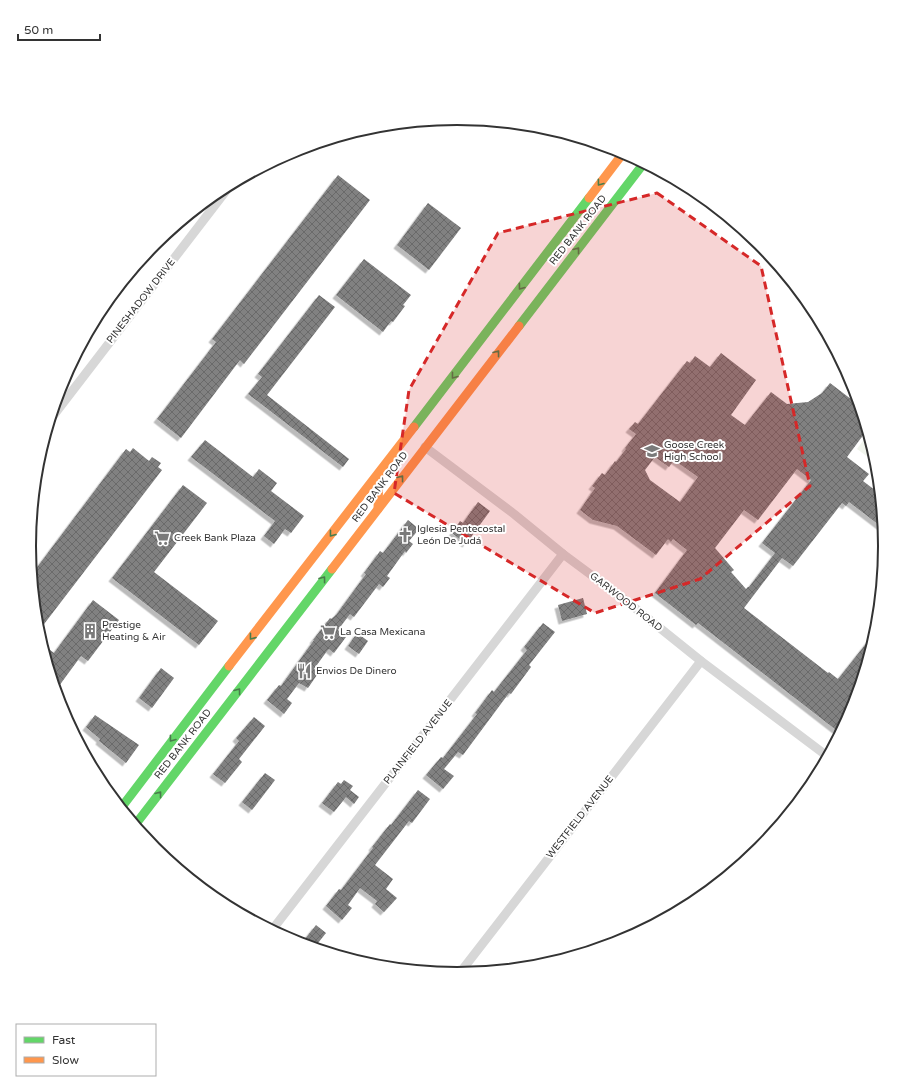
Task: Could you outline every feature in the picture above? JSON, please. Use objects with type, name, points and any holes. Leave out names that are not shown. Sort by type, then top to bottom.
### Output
[{"type":"main road","name":"RED BANK ROAD","points":[[124,804],[179,730],[379,473],[620,158]]},
{"type":"main road","name":"RED BANK ROAD","points":[[138,821],[641,167]]},
{"type":"main road","points":[[424,414],[425,447]]},
{"type":"main road","points":[[378,509],[379,473]]},
{"type":"street","name":"PINESHADOW DRIVE","points":[[59,408],[221,198]]},
{"type":"street","name":"GARWOOD ROAD","points":[[425,447],[625,600],[701,661],[824,753]]},
{"type":"street","name":"PLAINFIELD AVENUE","points":[[275,926],[563,554]]},
{"type":"street","name":"WESTFIELD AVENUE","points":[[465,967],[701,661]]},
{"type":"highlighted area","points":[[657,193],[761,266],[810,486],[700,579],[595,613],[394,493],[409,390],[498,233]]},
{"type":"shaded area","points":[[864,439],[869,458],[857,449]]},
{"type":"building","points":[[338,175],[370,200],[244,364],[240,360],[181,438],[157,419],[216,342],[212,339]]},
{"type":"building","points":[[428,203],[461,228],[429,270],[397,245]]},
{"type":"building","points":[[364,259],[411,295],[393,322],[391,321],[383,332],[336,295]]},
{"type":"building","points":[[319,295],[335,307],[267,395],[349,459],[343,467],[248,394],[262,377],[258,374]]},
{"type":"building","points":[[721,353],[756,380],[731,415],[745,425],[771,392],[787,404],[808,402],[822,393],[830,383],[852,400],[856,411],[863,435],[847,457],[869,474],[863,481],[874,489],[877,524],[849,502],[846,506],[842,503],[793,566],[782,558],[744,608],[828,673],[829,672],[838,679],[867,643],[856,681],[836,730],[698,623],[696,625],[655,593],[687,550],[673,539],[671,542],[668,539],[656,555],[617,526],[593,520],[580,510],[595,488],[592,486],[602,473],[605,475],[615,461],[616,462],[636,434],[629,429],[635,422],[638,424],[687,361],[690,363],[695,356],[710,367]],"holes":[[[655,457],[669,467],[674,460],[698,477],[680,502],[650,480],[645,470]],[[797,469],[811,480],[762,543],[775,553],[746,589],[731,572],[734,570],[715,548],[744,510],[758,520]]]},
{"type":"building","points":[[205,440],[253,477],[259,469],[277,483],[271,491],[304,516],[291,533],[285,529],[274,544],[264,536],[275,521],[191,457]]},
{"type":"building","points":[[133,448],[149,461],[152,457],[161,463],[158,467],[162,470],[44,625],[37,568],[126,449],[130,452]]},
{"type":"building","name":"Creek Bank Plaza","points":[[183,485],[207,503],[154,572],[218,621],[199,645],[112,578]]},
{"type":"building","points":[[478,502],[490,511],[466,544],[452,533],[460,521],[463,523]]},
{"type":"building","points":[[408,520],[419,529],[409,541],[413,544],[406,553],[405,551],[387,576],[390,578],[383,587],[379,584],[354,617],[350,614],[338,630],[346,637],[334,653],[329,649],[327,651],[314,669],[319,672],[308,688],[299,683],[287,699],[292,703],[284,714],[267,700],[279,685],[281,686],[330,618],[331,619],[336,615],[366,574],[364,573],[380,551],[383,553]]},
{"type":"building","points":[[583,598],[587,614],[562,621],[558,605]]},
{"type":"building","name":"Prestige Heating & Air","points":[[93,600],[119,620],[88,661],[81,656],[60,685],[49,649],[54,653]]},
{"type":"building","points":[[543,623],[555,632],[529,665],[531,667],[511,694],[509,693],[463,755],[458,752],[444,769],[454,776],[443,789],[426,775],[441,757],[443,758],[477,714],[475,713],[492,690],[494,692],[527,650],[524,647]]},
{"type":"building","points":[[357,633],[368,641],[359,654],[348,646]]},
{"type":"building","points":[[161,668],[174,678],[152,708],[139,698]]},
{"type":"building","points":[[95,715],[139,745],[126,763],[99,741],[100,739],[86,727]]},
{"type":"building","points":[[254,717],[265,726],[239,759],[242,762],[225,783],[213,774],[239,741],[236,738]]},
{"type":"building","points":[[265,773],[275,780],[252,810],[242,802]]},
{"type":"building","points":[[344,780],[353,786],[350,790],[359,797],[354,804],[346,797],[334,812],[322,803],[338,782],[341,784]]},
{"type":"building","points":[[418,790],[430,799],[412,823],[409,821],[375,865],[393,879],[386,889],[397,898],[384,912],[375,904],[377,901],[360,888],[348,905],[352,908],[342,920],[326,906],[339,889],[341,890],[373,848],[372,847]]},
{"type":"building","points":[[316,925],[326,933],[318,943],[305,939]]},
{"type":"traffic: fast","points":[[519,326],[641,167]]},
{"type":"traffic: fast","points":[[414,427],[589,198]]},
{"type":"traffic: fast","points":[[138,821],[332,569]]},
{"type":"traffic: fast","points":[[124,804],[229,666]]},
{"type":"traffic: slow","points":[[589,198],[620,158]]},
{"type":"traffic: slow","points":[[332,569],[519,326]]},
{"type":"traffic: slow","points":[[229,666],[414,427]]},
{"type":"traffic: slow","points":[[378,509],[379,473]]},
{"type":"place","name":"Goose Creek High School","points":[[652,451]]},
{"type":"place","name":"Iglesia Pentecostal León De Judá","points":[[405,535]]},
{"type":"place","name":"Creek Bank Plaza","points":[[162,538]]},
{"type":"place","name":"Prestige Heating & Air","points":[[90,631]]},
{"type":"place","name":"La Casa Mexicana","points":[[328,632]]},
{"type":"place","name":"Envios De Dinero","points":[[304,671]]}]
